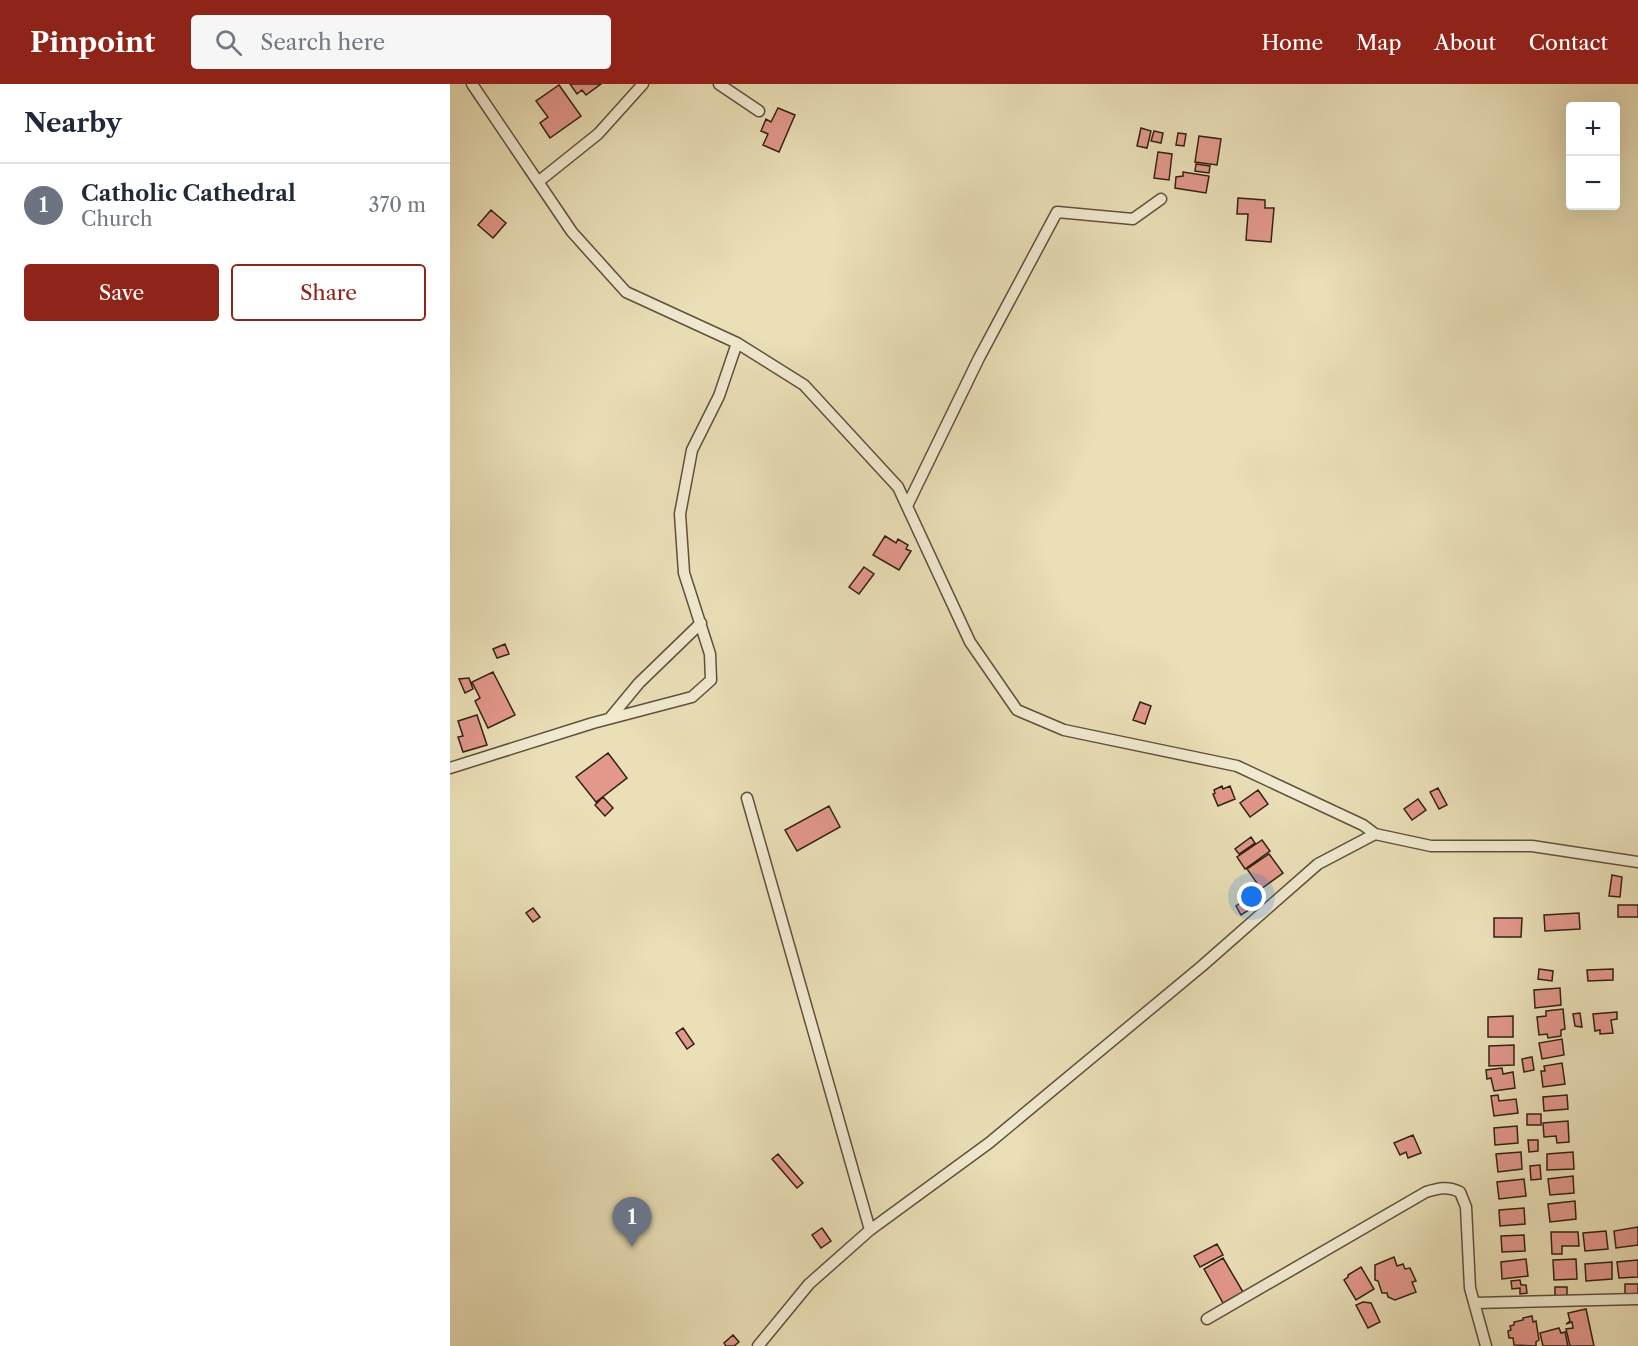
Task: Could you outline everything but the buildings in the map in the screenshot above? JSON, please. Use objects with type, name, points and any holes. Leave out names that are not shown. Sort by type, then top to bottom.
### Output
[{"type":"street","points":[[472,84],[572,232],[626,292],[737,343],[804,385],[898,487],[970,642],[1017,710],[1064,730],[1237,766],[1363,825],[1375,834],[1431,846],[1532,846],[1638,862]]},
{"type":"street","points":[[538,182],[598,134],[643,84]]},
{"type":"street","points":[[718,84],[759,111]]},
{"type":"street","points":[[907,506],[979,358],[1057,212],[1133,219],[1161,199]]},
{"type":"street","points":[[450,768],[513,747],[692,697],[711,680],[710,654],[684,573],[680,514],[692,450],[719,396],[737,343]]},
{"type":"street","points":[[610,719],[639,682],[701,622]]},
{"type":"street","points":[[747,798],[870,1230]]},
{"type":"street","points":[[758,1346],[809,1284],[870,1230],[989,1143],[1202,966],[1318,864],[1375,834]]},
{"type":"street","points":[[1207,1319],[1426,1192],[1441,1187],[1452,1188],[1460,1192],[1466,1207],[1470,1288],[1486,1346]]},
{"type":"street","points":[[1475,1303],[1638,1299]]},
{"type":"place","name":"Catholic Cathedral","points":[[632,1247]]}]
